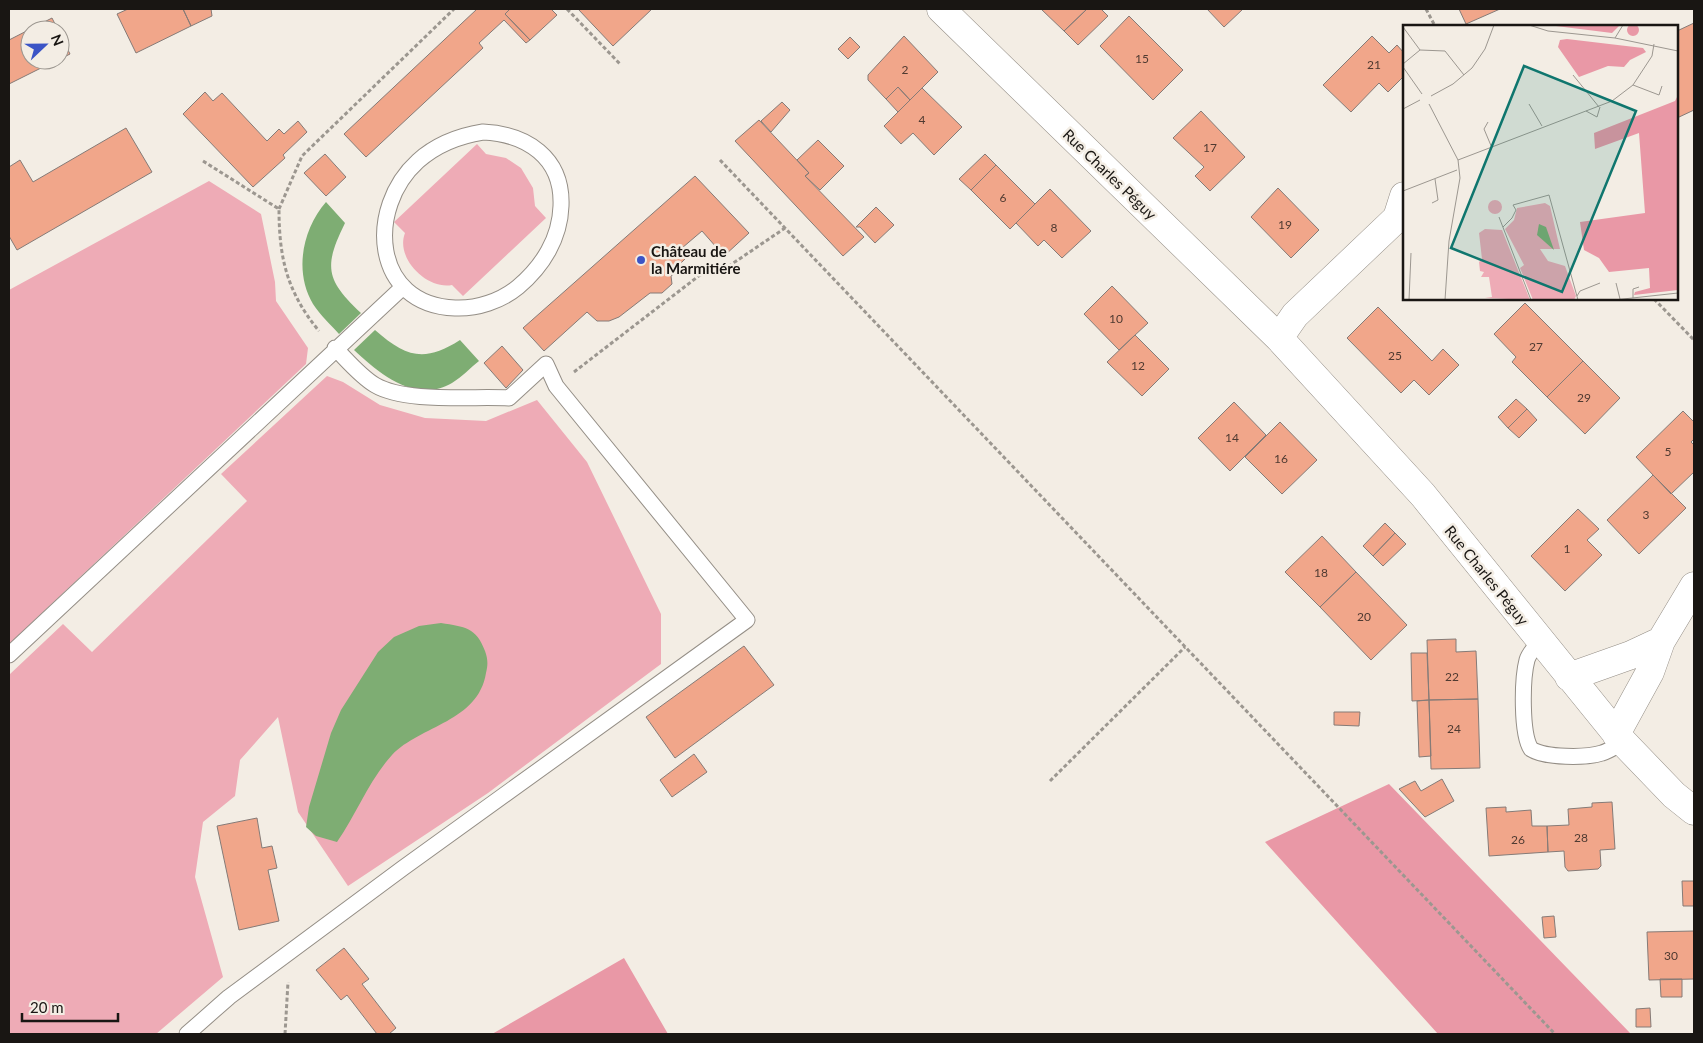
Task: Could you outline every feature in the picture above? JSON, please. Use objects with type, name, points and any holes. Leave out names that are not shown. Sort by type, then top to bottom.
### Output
[{"type":"street","name":"Rue Charles Péguy","points":[[941,9],[1279,338],[1423,495],[1620,738],[1674,795],[1694,812]]},
{"type":"street","points":[[1279,338],[1295,315],[1396,218],[1403,199]]},
{"type":"street","points":[[1620,738],[1662,641],[1694,586]]},
{"type":"street","points":[[1569,677],[1662,641]]},
{"type":"lane","points":[[483,132],[516,137],[542,154],[558,181],[561,215],[550,249],[528,279],[497,300],[462,308],[445,308],[429,304],[415,297],[403,287],[387,259],[384,226],[395,192],[417,162],[448,141],[483,132]]},
{"type":"lane","points":[[9,655],[335,348],[403,287]]},
{"type":"lane","points":[[187,1034],[229,997],[747,620],[556,386],[546,364],[509,398],[439,397],[400,393],[376,386],[335,348]]},
{"type":"lane","points":[[1540,641],[1528,658],[1524,674],[1526,735],[1531,749],[1543,755],[1591,756],[1604,752],[1620,738]]},
{"type":"path","points":[[335,348],[302,309],[292,287],[283,262],[279,209],[302,156],[454,9]]},
{"type":"path","points":[[567,9],[621,65]]},
{"type":"path","points":[[1426,9],[1434,25]]},
{"type":"path","points":[[720,160],[1555,1034]]},
{"type":"path","points":[[203,161],[279,209]]},
{"type":"path","points":[[556,386],[700,275],[729,266],[786,228]]},
{"type":"path","points":[[1655,300],[1694,340]]},
{"type":"path","points":[[1050,781],[1185,647]]},
{"type":"path","points":[[285,1034],[290,952]]},
{"type":"shaded area","points":[[477,144],[486,154],[506,158],[521,168],[533,188],[535,206],[546,218],[463,296],[452,285],[442,285],[433,282],[415,270],[405,252],[403,243],[405,233],[394,222]]},
{"type":"shaded area","points":[[209,181],[261,214],[275,282],[276,301],[308,348],[306,364],[9,644],[9,290]]},
{"type":"shaded area","points":[[326,202],[345,223],[331,261],[335,281],[340,291],[361,313],[339,334],[313,304],[307,292],[302,265],[306,238],[311,225]]},
{"type":"shaded area","points":[[375,330],[396,346],[416,354],[436,352],[460,340],[479,361],[456,381],[438,389],[412,388],[387,377],[354,350]]},
{"type":"shaded area","points":[[327,376],[343,382],[380,405],[425,418],[486,421],[537,400],[587,462],[661,614],[661,664],[488,793],[348,886],[298,812],[278,717],[240,760],[235,796],[203,822],[195,877],[223,977],[156,1034],[9,1034],[9,675],[63,624],[92,652],[247,501],[221,474]]},
{"type":"shaded area","points":[[441,623],[463,627],[478,637],[482,643],[487,665],[481,689],[472,702],[460,713],[418,736],[392,755],[376,775],[337,842],[316,836],[306,827],[309,807],[331,733],[341,710],[378,652],[394,637],[419,626]]},
{"type":"shaded area","points":[[1389,784],[1631,1034],[1438,1034],[1265,842]]},
{"type":"shaded area","points":[[624,958],[668,1034],[492,1034]]},
{"type":"building","points":[[128,9],[183,9],[191,26],[136,53],[117,14]]},
{"type":"building","points":[[183,9],[211,9],[212,16],[191,26]]},
{"type":"building","points":[[477,9],[510,9],[505,14],[530,40],[526,43],[504,20],[479,43],[483,48],[366,157],[344,134]]},
{"type":"building","points":[[510,9],[551,9],[557,15],[530,40],[505,14]]},
{"type":"building","points":[[578,9],[652,9],[613,46]]},
{"type":"building","points":[[1041,9],[1087,9],[1064,31]]},
{"type":"building","points":[[1087,9],[1101,9],[1108,16],[1078,45],[1064,31]]},
{"type":"building","points":[[1207,9],[1243,9],[1224,27]]},
{"type":"building","points":[[1459,9],[1500,9],[1466,24]]},
{"type":"building","points":[[1129,16],[1183,70],[1153,100],[1100,46]]},
{"type":"building","points":[[1694,23],[1694,110],[1678,118],[1678,31]]},
{"type":"building","points":[[20,34],[20,70],[37,70],[9,84],[9,40]]},
{"type":"building","points":[[904,36],[938,72],[910,100],[898,87],[886,99],[868,80],[868,75]]},
{"type":"building","points":[[1372,36],[1389,53],[1397,45],[1403,52],[1403,77],[1388,92],[1379,83],[1351,112],[1323,85]]},
{"type":"building","points":[[850,37],[860,47],[848,59],[838,49]]},
{"type":"building","points":[[898,87],[910,100],[898,112],[886,99]]},
{"type":"building","points":[[922,88],[962,127],[934,155],[913,133],[901,144],[884,126]]},
{"type":"building","points":[[205,92],[213,101],[222,93],[267,141],[279,129],[284,134],[298,121],[307,132],[283,155],[285,158],[253,187],[183,114]]},
{"type":"building","points":[[782,102],[790,110],[771,132],[761,121]]},
{"type":"building","points":[[1201,111],[1245,157],[1210,191],[1195,176],[1204,167],[1173,138]]},
{"type":"building","points":[[759,120],[809,173],[805,176],[864,237],[843,256],[735,141]]},
{"type":"building","points":[[126,128],[152,172],[17,250],[9,236],[9,167],[20,160],[33,182]]},
{"type":"building","points":[[818,140],[844,166],[820,190],[805,176],[809,173],[797,160]]},
{"type":"building","points":[[325,154],[346,177],[326,196],[304,173]]},
{"type":"building","points":[[985,154],[996,165],[971,190],[959,179]]},
{"type":"building","points":[[996,165],[1035,204],[1010,229],[971,190]]},
{"type":"building","name":"Château de la Marmitiére","points":[[695,176],[749,233],[724,256],[702,231],[682,248],[689,255],[679,265],[680,269],[671,276],[672,284],[662,293],[650,293],[619,317],[609,321],[597,321],[587,312],[544,351],[523,328]]},
{"type":"building","points":[[1278,188],[1319,230],[1291,258],[1251,217]]},
{"type":"building","points":[[1050,189],[1091,231],[1062,258],[1044,240],[1038,246],[1016,223]]},
{"type":"building","points":[[876,207],[894,225],[875,243],[860,227],[856,227]]},
{"type":"building","points":[[1112,286],[1148,323],[1119,350],[1084,314]]},
{"type":"building","points":[[1525,303],[1583,361],[1547,397],[1512,362],[1516,357],[1494,334]]},
{"type":"building","points":[[1378,307],[1432,361],[1443,349],[1459,365],[1429,395],[1414,380],[1401,393],[1347,338]]},
{"type":"building","points":[[1135,335],[1169,369],[1142,396],[1107,362]]},
{"type":"building","points":[[502,346],[523,370],[506,388],[484,363]]},
{"type":"building","points":[[1583,361],[1620,398],[1585,434],[1547,397]]},
{"type":"building","points":[[1516,399],[1527,409],[1508,428],[1498,417]]},
{"type":"building","points":[[1234,402],[1266,435],[1230,471],[1198,438]]},
{"type":"building","points":[[1527,409],[1537,420],[1519,438],[1508,428]]},
{"type":"building","points":[[1683,411],[1694,422],[1694,439],[1691,442],[1694,445],[1694,472],[1671,494],[1636,457]]},
{"type":"building","points":[[1280,422],[1317,460],[1282,494],[1245,457]]},
{"type":"building","points":[[1653,475],[1686,508],[1639,554],[1607,520]]},
{"type":"building","points":[[1578,509],[1599,529],[1587,540],[1602,555],[1565,591],[1531,556]]},
{"type":"building","points":[[1385,523],[1395,533],[1373,556],[1363,546]]},
{"type":"building","points":[[1395,533],[1406,544],[1383,566],[1373,556]]},
{"type":"building","points":[[1322,536],[1356,572],[1320,607],[1285,572]]},
{"type":"building","points":[[1356,572],[1407,625],[1371,660],[1320,607]]},
{"type":"building","points":[[1456,639],[1456,652],[1476,651],[1478,699],[1429,700],[1427,640]]},
{"type":"building","points":[[744,646],[774,685],[675,758],[646,717]]},
{"type":"building","points":[[1411,653],[1427,653],[1429,700],[1412,701]]},
{"type":"building","points":[[1478,699],[1480,768],[1431,769],[1429,700]]},
{"type":"building","points":[[1429,700],[1431,756],[1419,757],[1417,701]]},
{"type":"building","points":[[1334,712],[1360,712],[1359,726],[1334,725]]},
{"type":"building","points":[[694,754],[707,772],[672,797],[660,780]]},
{"type":"building","points":[[1442,779],[1454,801],[1425,817],[1399,789],[1415,781],[1421,791]]},
{"type":"building","points":[[1612,802],[1615,849],[1600,850],[1601,866],[1598,869],[1568,871],[1565,867],[1564,851],[1548,852],[1547,826],[1569,825],[1568,809],[1592,807],[1592,803]]},
{"type":"building","points":[[1506,807],[1506,812],[1531,810],[1532,826],[1547,826],[1548,852],[1489,856],[1486,808]]},
{"type":"building","points":[[257,818],[262,848],[272,846],[277,868],[268,870],[279,921],[239,930],[217,826]]},
{"type":"building","points":[[1682,881],[1694,881],[1694,906],[1683,906]]},
{"type":"building","points":[[1554,916],[1556,937],[1544,938],[1542,917]]},
{"type":"building","points":[[1694,931],[1694,979],[1649,980],[1647,932]]},
{"type":"building","points":[[344,948],[369,979],[362,984],[396,1028],[389,1034],[377,1034],[347,995],[341,1000],[316,970]]},
{"type":"building","points":[[1660,979],[1682,979],[1682,997],[1661,997]]},
{"type":"building","points":[[1650,1008],[1651,1027],[1636,1027],[1636,1009]]},
{"type":"place","name":"Château de la Marmitiére","points":[[641,260]]}]
